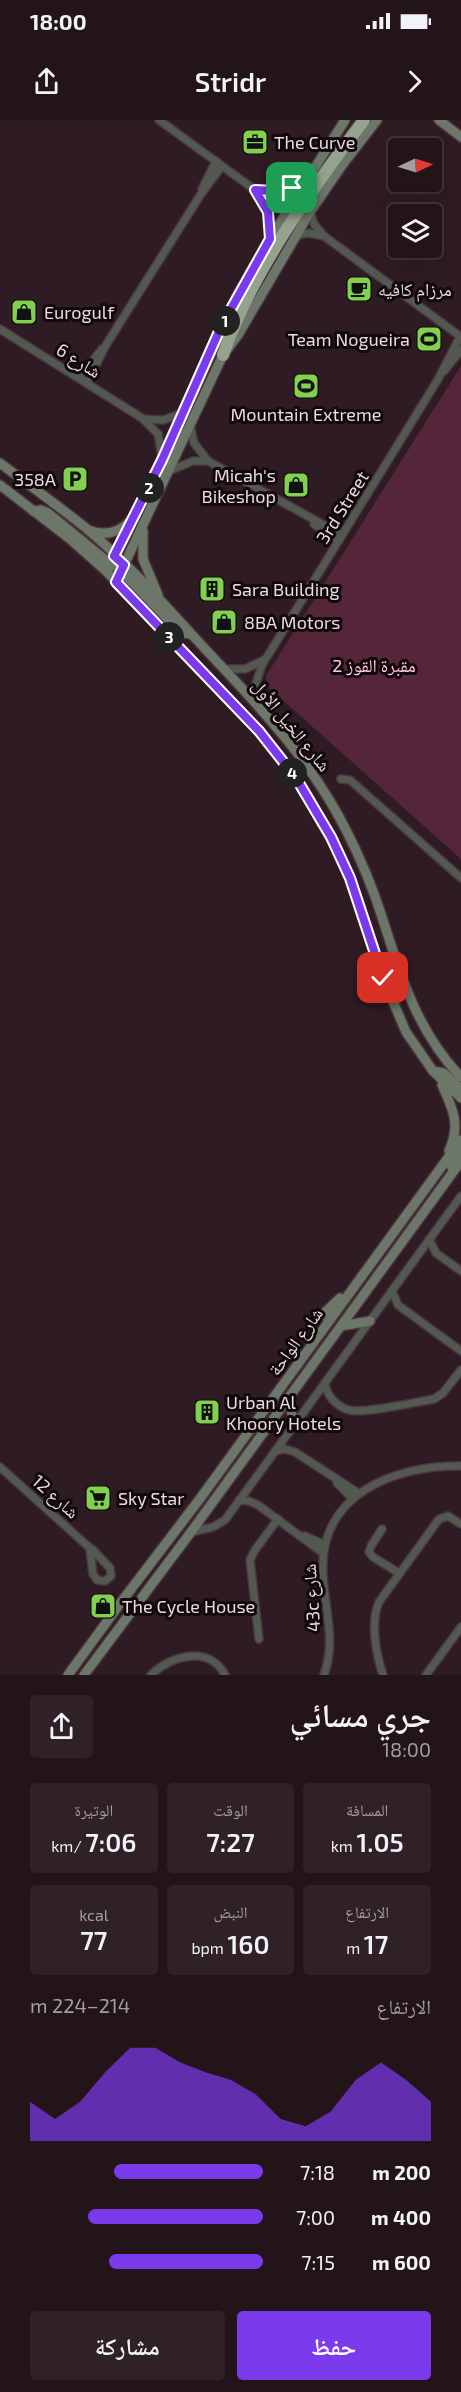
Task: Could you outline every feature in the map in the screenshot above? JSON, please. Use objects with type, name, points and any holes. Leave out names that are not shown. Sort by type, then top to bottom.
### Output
[{"type":"highway","points":[[224,355],[275,241],[364,120]]},
{"type":"street","points":[[159,120],[255,190],[268,212],[275,241]]},
{"type":"street","points":[[111,564],[162,460],[221,327],[275,241],[306,182],[345,120]]},
{"type":"street","points":[[116,582],[224,355],[310,212],[377,120]]},
{"type":"street","points":[[439,120],[461,137]]},
{"type":"street","points":[[87,382],[106,345],[219,164]]},
{"type":"street","points":[[255,190],[276,191],[306,182]]},
{"type":"street","points":[[310,212],[314,224],[324,236],[461,337],[444,370]]},
{"type":"street","points":[[297,235],[309,233],[324,236]]},
{"type":"street","name":"شارع 6","points":[[0,329],[142,418],[158,434],[162,460]]},
{"type":"street","points":[[80,378],[106,345]]},
{"type":"street","points":[[444,370],[461,351]]},
{"type":"street","name":"3rd Street","points":[[255,701],[256,679],[266,659],[444,370]]},
{"type":"street","points":[[142,418],[163,420],[183,413]]},
{"type":"street","points":[[190,425],[194,443],[208,461],[340,538]]},
{"type":"street","points":[[169,471],[193,460],[208,461]]},
{"type":"street","name":"شارع الخيل الأول","points":[[0,463],[87,530],[111,564],[116,582],[259,731],[284,762],[331,837],[350,878],[398,1017],[433,1071],[461,1098]]},
{"type":"street","points":[[0,485],[33,511],[41,510],[48,513],[111,564],[114,570],[123,568]]},
{"type":"street","points":[[87,530],[103,534],[112,533],[125,526],[136,515]]},
{"type":"street","points":[[143,525],[143,559],[160,600]]},
{"type":"street","name":"شارع الخيل الأول","points":[[111,564],[123,568],[160,600],[255,701],[309,769],[344,827],[374,895],[407,993],[428,1034],[461,1077]]},
{"type":"street","points":[[123,568],[177,629],[183,633],[191,633]]},
{"type":"street","points":[[223,669],[245,669],[266,659]]},
{"type":"street","points":[[341,779],[350,780],[461,878]]},
{"type":"street","points":[[441,1053],[461,1066]]},
{"type":"street","points":[[433,1071],[444,1073],[461,1089]]},
{"type":"street","points":[[440,1079],[454,1109],[456,1121],[455,1137],[440,1169]]},
{"type":"street","name":"شارع الواحة","points":[[68,1675],[199,1500],[461,1140]]},
{"type":"street","name":"شارع الواحة","points":[[84,1675],[191,1532],[461,1160]]},
{"type":"street","points":[[191,1532],[218,1526],[225,1520],[461,1196]]},
{"type":"street","points":[[429,1239],[436,1253],[461,1271]]},
{"type":"street","points":[[420,1252],[436,1253]]},
{"type":"street","points":[[316,1322],[361,1277]]},
{"type":"street","points":[[392,1291],[398,1305],[461,1351]]},
{"type":"street","points":[[383,1304],[398,1305]]},
{"type":"street","points":[[341,1326],[370,1321]]},
{"type":"street","points":[[313,1400],[321,1396],[330,1397],[343,1407],[355,1411],[434,1399],[441,1395],[461,1370]]},
{"type":"street","points":[[325,1383],[330,1397]]},
{"type":"street","points":[[290,1396],[293,1425]]},
{"type":"street","points":[[286,1435],[295,1452]]},
{"type":"street","points":[[275,1451],[285,1449],[295,1452],[334,1478],[355,1496]]},
{"type":"street","name":"43c شارع","points":[[324,1675],[330,1643],[323,1553],[335,1520],[355,1496],[374,1483],[402,1472],[461,1466]]},
{"type":"street","name":"شارع 12","points":[[0,1467],[91,1549],[110,1568],[111,1576],[105,1581],[97,1580],[93,1574],[91,1549]]},
{"type":"street","points":[[249,1486],[258,1505]]},
{"type":"street","points":[[239,1500],[258,1505],[323,1553]]},
{"type":"street","points":[[383,1675],[375,1625],[376,1609],[436,1522],[443,1516],[448,1516],[461,1524]]},
{"type":"street","points":[[259,1639],[250,1560],[278,1519]]},
{"type":"street","points":[[382,1529],[369,1552],[373,1557],[399,1573]]},
{"type":"street","points":[[300,1534],[326,1545]]},
{"type":"street","points":[[426,1675],[461,1627]]},
{"type":"street","points":[[151,1675],[168,1662],[190,1655],[202,1656],[213,1661],[225,1675]]},
{"type":"green space","name":"مقبرة القوز 2","points":[[461,366],[461,859],[268,687],[266,676]]},
{"type":"place","name":"The Curve","points":[[255,142]]},
{"type":"place","name":"مرزام كافيه","points":[[359,289]]},
{"type":"place","name":"Eurogulf","points":[[24,312]]},
{"type":"place","name":"Team Nogueira","points":[[429,339]]},
{"type":"place","name":"Mountain Extreme","points":[[306,386]]},
{"type":"place","name":"358A","points":[[75,479]]},
{"type":"place","name":"Micah's Bikeshop","points":[[296,485]]},
{"type":"place","name":"Sara Building","points":[[212,589]]},
{"type":"place","name":"8BA Motors","points":[[224,622]]},
{"type":"place","name":"Urban Al Khoory Hotels","points":[[207,1412]]},
{"type":"place","name":"Sky Star","points":[[98,1498]]},
{"type":"place","name":"The Cycle House","points":[[103,1606]]},
{"type":"route","points":[[292,188],[276,191],[255,190],[268,212],[270,239],[245,280],[221,327],[162,460],[114,556],[124,565],[116,582],[259,731],[296,778],[331,837],[350,878],[383,978]]}]
